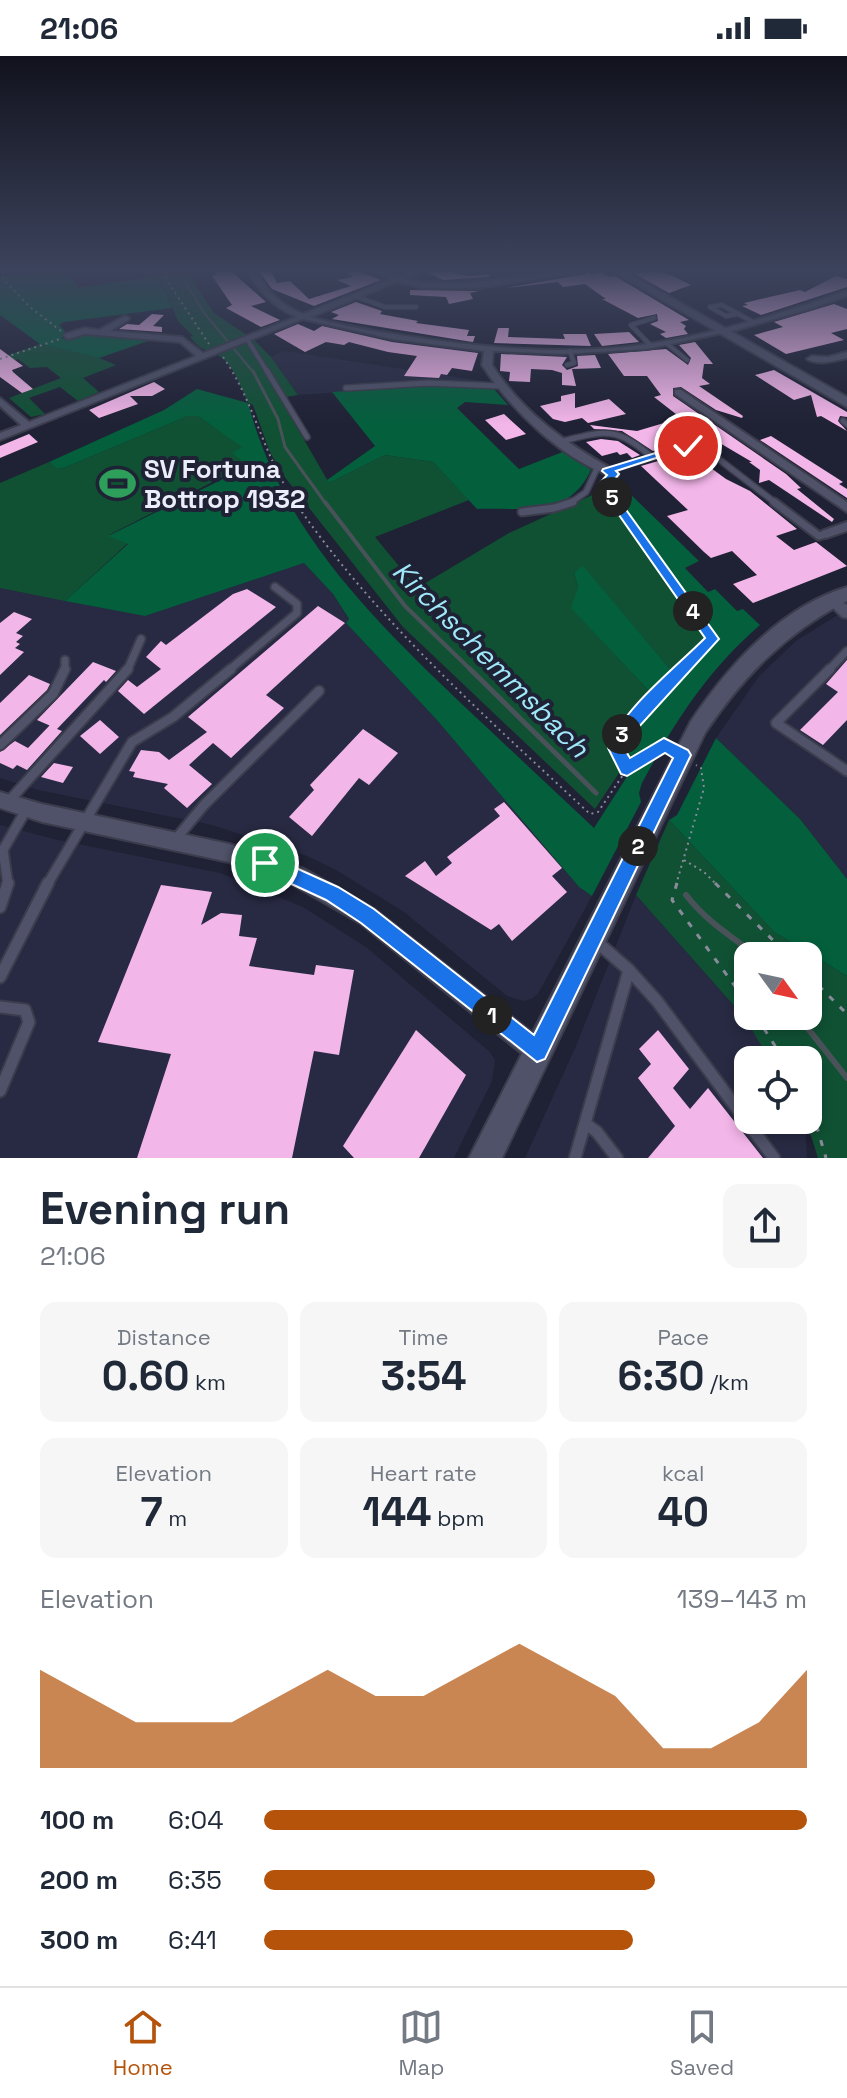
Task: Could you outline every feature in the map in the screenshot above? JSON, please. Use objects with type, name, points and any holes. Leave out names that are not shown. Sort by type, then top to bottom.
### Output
[{"type":"main road","points":[[709,322],[847,403]]},
{"type":"street","points":[[100,333],[118,322]]},
{"type":"street","points":[[0,437],[289,322]]},
{"type":"street","points":[[328,322],[381,334],[489,348],[570,351],[651,346],[751,322]]},
{"type":"street","points":[[68,336],[85,331],[182,340],[202,357]]},
{"type":"street","points":[[489,348],[487,365],[501,386],[537,423],[606,470]]},
{"type":"street","points":[[812,359],[828,360],[847,355]]},
{"type":"street","points":[[678,392],[847,508]]},
{"type":"street","points":[[0,401],[28,426]]},
{"type":"street","points":[[826,534],[847,526]]},
{"type":"street","points":[[485,1158],[593,938],[692,762],[714,703],[743,665],[772,638],[842,602]]},
{"type":"street","points":[[11,804],[265,863],[332,894],[367,916],[434,967],[537,1051]]},
{"type":"lane","points":[[639,322],[631,325],[651,346]]},
{"type":"lane","points":[[244,340],[307,437]]},
{"type":"lane","points":[[666,343],[687,360]]},
{"type":"lane","points":[[567,365],[574,363],[570,351]]},
{"type":"lane","points":[[346,388],[428,383],[501,386]]},
{"type":"lane","points":[[563,441],[617,430],[652,457]]},
{"type":"lane","points":[[522,512],[550,510],[581,497],[606,470],[688,446],[708,449],[819,536],[826,534]]},
{"type":"lane","points":[[0,977],[55,868],[132,742],[173,717],[297,613],[297,604],[275,587]]},
{"type":"lane","points":[[0,907],[9,885],[2,846],[11,804],[128,669],[141,639]]},
{"type":"lane","points":[[847,651],[776,723],[847,771]]},
{"type":"lane","points":[[0,745],[61,684],[67,668],[65,660]]},
{"type":"lane","points":[[173,841],[204,805],[319,691]]},
{"type":"lane","points":[[593,938],[629,970],[657,1001],[774,1158]]},
{"type":"lane","points":[[575,1158],[629,970]]},
{"type":"lane","points":[[0,1007],[25,1010],[29,1022],[0,1091]]},
{"type":"lane","points":[[586,1124],[597,1132],[617,1158]]},
{"type":"path","points":[[47,322],[68,336]]},
{"type":"path","points":[[193,322],[205,341],[219,349],[236,373],[250,402],[269,459],[301,512],[337,560],[399,632],[590,814],[598,812],[627,769],[664,745],[692,762],[704,788],[672,900],[734,985]]},
{"type":"path","points":[[0,359],[68,336]]},
{"type":"path","points":[[606,470],[603,485],[713,639],[620,737],[616,748],[627,769]]},
{"type":"path","points":[[683,859],[704,872],[775,942]]},
{"type":"path","points":[[822,989],[847,1014]]},
{"type":"path","points":[[819,1134],[826,1158]]},
{"type":"shaded area","points":[[284,351],[489,382],[494,389],[437,385],[298,395],[271,357]]},
{"type":"shaded area","points":[[304,563],[333,594],[349,620],[346,623],[436,719],[579,887],[592,896],[538,994],[531,999],[523,1001],[507,996],[404,912],[307,856],[212,825],[38,790],[0,778],[0,588],[145,616]]},
{"type":"shaded area","points":[[847,609],[847,879],[800,819],[716,738],[759,676],[796,641]]},
{"type":"shaded area","points":[[0,825],[220,873],[303,907],[366,947],[490,1052],[495,1060],[492,1081],[454,1158],[0,1158]]},
{"type":"shaded area","points":[[636,895],[734,1006],[734,1030],[752,1030],[762,1046],[734,1046],[734,1134],[806,1134],[807,1158],[525,1158],[576,1046]]},
{"type":"green space","points":[[10,322],[63,322],[59,325],[65,331],[62,339],[83,332],[151,340],[99,358],[40,344]]},
{"type":"green space","points":[[179,322],[228,322],[254,340],[271,357],[298,395],[280,398],[329,483],[385,455],[433,462],[469,500],[375,537],[417,588],[509,533],[601,491],[706,638],[671,670],[583,567],[574,572],[578,587],[572,608],[652,694],[611,741],[621,770],[595,809],[403,627],[280,471],[253,405],[248,403],[232,369],[216,354],[199,347],[190,337],[193,336]]},
{"type":"green space","points":[[40,344],[116,365],[83,378],[99,392],[78,401],[60,387],[29,398],[45,414],[31,417],[9,398],[61,378],[47,367],[30,368],[18,359],[0,365],[0,358]]},
{"type":"green space","points":[[437,385],[494,389],[508,405],[465,402],[457,408],[519,469],[565,451],[591,470],[570,496],[557,503],[528,509],[477,509],[433,462],[385,455],[329,483],[327,480],[375,446],[332,392]]},
{"type":"green space","points":[[197,389],[248,403],[263,449],[283,492],[334,570],[430,674],[594,828],[628,775],[610,741],[652,694],[571,608],[578,587],[574,572],[583,566],[671,670],[706,638],[601,491],[619,483],[699,561],[685,568],[708,592],[715,589],[737,611],[743,609],[760,625],[708,679],[666,739],[642,783],[639,793],[641,802],[592,896],[579,887],[436,719],[346,623],[349,619],[333,594],[304,563],[145,616],[65,601],[128,544],[108,536],[249,466],[232,453],[242,447],[198,416],[188,416],[66,467],[57,469],[49,462],[164,410]]},
{"type":"green space","points":[[188,416],[198,416],[243,447],[233,453],[250,466],[228,474],[109,535],[128,543],[65,601],[0,588],[0,483],[49,462],[57,469],[66,467]]},
{"type":"green space","points":[[716,738],[800,819],[847,879],[847,976],[822,961],[822,942],[791,942],[774,932],[669,820],[677,815]]},
{"type":"green space","points":[[669,820],[774,932],[791,942],[734,942],[734,1006],[636,895]]},
{"type":"green space","points":[[822,961],[847,976],[847,1158],[818,1158],[810,1134],[822,1134],[822,1046],[762,1046],[752,1030],[822,1030]]},
{"type":"building","points":[[157,322],[153,326],[162,327],[162,332],[119,329],[127,324]]},
{"type":"building","points":[[253,322],[273,322],[261,327]]},
{"type":"building","points":[[353,322],[417,322],[469,330],[467,336],[475,336],[473,342]]},
{"type":"building","points":[[681,322],[686,326],[684,329],[688,334],[666,338],[660,334],[666,332],[650,324]]},
{"type":"building","points":[[775,322],[847,322],[847,329],[831,333],[844,340],[786,354],[754,335],[783,327]]},
{"type":"building","points":[[298,324],[314,331],[322,326],[392,342],[478,353],[472,371],[452,368],[447,375],[441,374],[439,378],[404,376],[417,356],[349,342],[344,345],[326,342],[305,352],[274,334]]},
{"type":"building","points":[[498,328],[509,328],[508,337],[565,339],[563,334],[586,334],[591,346],[494,343]]},
{"type":"building","points":[[629,332],[639,342],[602,346],[594,334]]},
{"type":"building","points":[[695,342],[713,364],[704,364],[702,378],[710,384],[699,386],[743,416],[716,410],[681,387],[673,388],[673,396],[786,474],[801,488],[797,489],[834,519],[832,522],[769,480],[759,483],[760,470],[749,462],[752,462],[701,432],[676,438],[681,442],[653,451],[622,431],[594,429],[590,425],[637,431],[681,418],[654,397],[661,395],[647,376],[624,376],[608,354],[666,349],[688,365],[691,358],[679,345]]},
{"type":"building","points":[[0,349],[23,366],[12,370],[33,389],[22,393],[0,377]]},
{"type":"building","points":[[501,354],[567,357],[562,365],[567,370],[578,366],[577,356],[595,355],[601,368],[572,369],[576,386],[562,385],[562,373],[552,370],[531,369],[530,382],[509,381],[510,372],[500,371]]},
{"type":"building","points":[[774,370],[847,412],[847,417],[840,416],[838,421],[847,431],[821,416],[817,417],[811,395],[794,400],[755,375]]},
{"type":"building","points":[[154,382],[165,389],[152,396],[130,396],[138,404],[99,418],[89,410]]},
{"type":"building","points":[[575,393],[575,408],[609,399],[626,414],[588,423],[582,418],[565,422],[553,419],[540,406],[561,401],[561,396]]},
{"type":"building","points":[[504,414],[526,434],[506,440],[485,420]]},
{"type":"building","points":[[29,434],[38,442],[0,458],[0,446]]},
{"type":"building","points":[[771,436],[843,482],[839,484],[847,489],[847,498],[760,440]]},
{"type":"building","points":[[601,439],[618,441],[640,455],[632,458],[627,453],[620,455],[617,452],[602,456],[586,442]]},
{"type":"building","points":[[689,452],[726,479],[750,491],[797,529],[776,536],[794,550],[816,542],[847,566],[753,603],[733,584],[757,575],[732,551],[711,558],[704,552],[667,516],[688,510],[641,466]]},
{"type":"building","points":[[247,589],[276,607],[144,714],[118,691],[128,680],[137,687],[161,669],[146,657],[161,641],[166,645],[233,594]]},
{"type":"building","points":[[318,606],[345,623],[266,695],[284,708],[231,758],[213,743],[189,765],[212,784],[187,808],[164,788],[168,784],[133,777],[135,772],[129,771],[141,750],[159,752],[169,760],[207,732],[188,717]]},
{"type":"building","points":[[14,612],[32,619],[16,633],[23,636],[16,642],[20,644],[15,648],[24,652],[0,675],[0,623]]},
{"type":"building","points":[[847,660],[847,720],[823,745],[800,730],[838,692],[826,684]]},
{"type":"building","points":[[93,662],[116,671],[57,729],[62,731],[27,770],[17,765],[13,769],[0,763],[0,752],[15,741],[28,748],[50,725],[37,720]]},
{"type":"building","points":[[29,675],[50,684],[0,735],[0,703]]},
{"type":"building","points":[[100,720],[119,737],[100,754],[80,736]]},
{"type":"building","points":[[363,729],[398,753],[369,785],[359,778],[312,836],[289,817],[314,790],[310,785]]},
{"type":"building","points":[[54,763],[73,767],[63,783],[41,777]]},
{"type":"building","points":[[504,802],[562,868],[552,876],[567,892],[512,941],[499,924],[491,930],[405,876],[425,861],[436,876],[452,863],[447,857],[500,816],[494,809]]},
{"type":"building","points":[[161,885],[212,892],[201,925],[221,913],[242,915],[239,936],[257,938],[249,966],[314,975],[316,965],[354,970],[339,1055],[314,1051],[292,1158],[137,1158],[171,1054],[98,1042]]},
{"type":"building","points":[[416,1030],[466,1075],[419,1158],[354,1158],[343,1146]]},
{"type":"building","points":[[658,1030],[689,1069],[673,1088],[690,1109],[708,1088],[734,1121],[734,1134],[744,1134],[763,1158],[648,1158],[675,1126],[638,1078],[651,1064],[639,1049]]},
{"type":"waterway","name":"Kirchschemmsbach","points":[[212,322],[254,373]]},
{"type":"waterway","name":"Kirchschemmsbach","points":[[253,371],[278,419],[285,447],[326,504]]},
{"type":"waterway","name":"Kirchschemmsbach","points":[[325,502],[405,606],[472,671]]},
{"type":"waterway","name":"Kirchschemmsbach","points":[[470,669],[596,793]]},
{"type":"waterway","name":"Kirchschemmsbach","points":[[686,895],[711,921],[739,942]]},
{"type":"waterway","name":"Kirchschemmsbach","points":[[809,1030],[847,1078]]},
{"type":"place","name":"SV Fortuna Bottrop 1932","points":[[118,484]]},
{"type":"route","points":[[265,863],[332,894],[367,916],[537,1051],[683,755],[664,745],[627,769],[616,748],[620,737],[713,639],[603,485],[614,474],[607,471],[688,446]]}]
